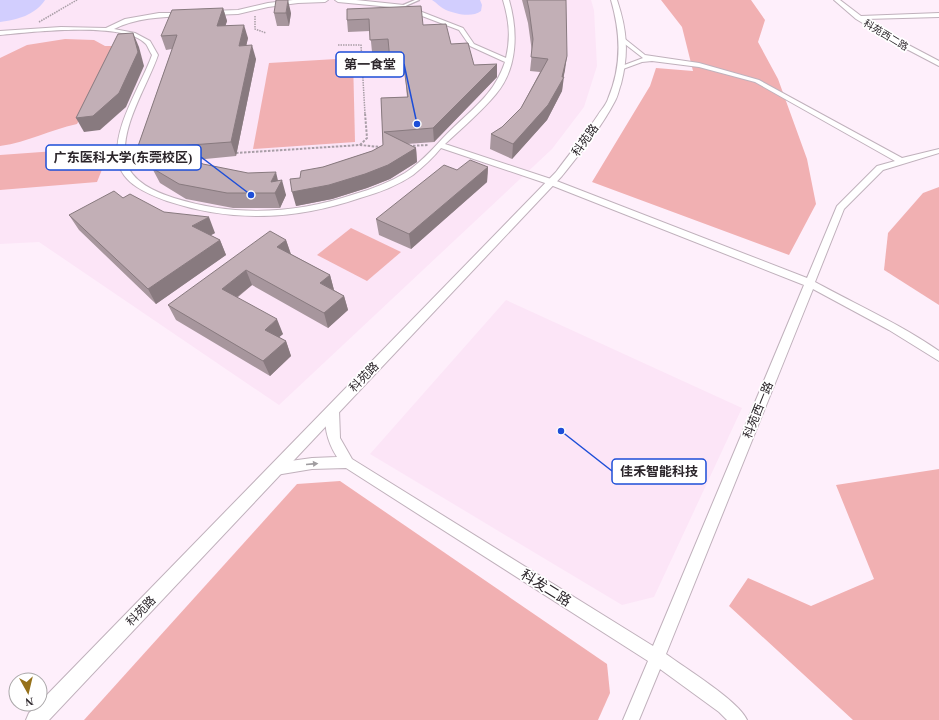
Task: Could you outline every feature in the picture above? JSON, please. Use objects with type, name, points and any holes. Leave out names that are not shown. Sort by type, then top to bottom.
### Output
[{"type":"street","points":[[206,13],[238,12],[268,5],[298,1],[325,0]]},
{"type":"street","points":[[338,0],[402,6],[461,29],[472,45],[509,61]]},
{"type":"street","points":[[0,33],[108,29],[132,33],[143,38],[154,48],[155,55],[124,133],[122,161],[127,173],[138,184],[173,201],[198,208],[242,214],[268,214],[337,203],[397,181],[426,161],[440,145],[494,92],[501,80],[509,61],[513,42],[513,27],[506,0]]},
{"type":"street","name":"科苑路","points":[[36,720],[551,182],[591,132],[612,100],[620,68],[623,40],[621,22],[614,0]]},
{"type":"street","name":"科苑西二路","points":[[837,0],[858,18],[893,41],[939,64]]},
{"type":"street","points":[[108,29],[125,21],[159,15],[191,14]]},
{"type":"street","points":[[858,18],[939,15]]},
{"type":"street","points":[[623,40],[643,56],[654,59],[699,65],[756,81],[855,134],[901,161]]},
{"type":"street","points":[[620,68],[641,60],[654,59]]},
{"type":"street","points":[[440,145],[551,182],[810,283],[848,305],[890,326],[939,357]]},
{"type":"street","name":"科苑西一路","points":[[631,720],[840,208],[880,168],[939,151]]},
{"type":"street","points":[[333,410],[332,430],[336,447],[348,463]]},
{"type":"street","points":[[276,469],[335,462],[348,463]]},
{"type":"street","name":"科发二路","points":[[348,463],[656,657],[725,706],[739,720]]},
{"type":"lane","points":[[402,6],[418,0]]},
{"type":"path","points":[[25,32],[47,16],[75,0]]},
{"type":"path","points":[[256,9],[255,29],[266,32]]},
{"type":"path","points":[[338,45],[361,45],[367,138],[360,145]]},
{"type":"path","points":[[236,153],[360,145],[369,147],[385,147]]},
{"type":"path","points":[[409,146],[440,145]]},
{"type":"shaded area","points":[[0,0],[591,0],[594,10],[597,66],[584,107],[552,149],[279,405],[39,242],[0,244]]},
{"type":"shaded area","points":[[0,0],[45,0],[31,13],[25,16],[0,22]]},
{"type":"shaded area","points":[[432,0],[480,0],[482,5],[481,11],[464,15],[446,10]]},
{"type":"shaded area","points":[[661,0],[751,0],[765,20],[758,42],[778,79],[807,159],[816,204],[789,255],[592,182],[650,86],[656,68],[693,71],[682,27]]},
{"type":"shaded area","points":[[65,39],[94,40],[105,46],[119,46],[77,124],[57,129],[20,142],[0,146],[0,58],[27,45]]},
{"type":"shaded area","points":[[353,58],[355,142],[253,149],[269,63]]},
{"type":"shaded area","points":[[111,147],[97,182],[0,190],[0,155]]},
{"type":"shaded area","points":[[939,187],[939,305],[884,270],[888,233],[923,193]]},
{"type":"shaded area","points":[[351,228],[401,252],[367,281],[317,255]]},
{"type":"shaded area","points":[[506,300],[742,408],[654,597],[622,605],[370,454]]},
{"type":"shaded area","points":[[939,469],[939,720],[853,720],[729,606],[748,578],[811,606],[874,579],[836,485]]},
{"type":"shaded area","points":[[340,481],[607,664],[610,693],[598,720],[84,720],[297,484]]},
{"type":"building","points":[[276,0],[288,0],[286,13],[274,13]]},
{"type":"building","points":[[527,0],[566,0],[567,56],[562,77],[564,77],[548,105],[513,144],[491,134],[502,127],[521,108],[548,59],[531,57],[533,39]]},
{"type":"building","points":[[421,6],[423,25],[446,24],[451,44],[468,43],[474,65],[497,64],[433,128],[384,132],[416,148],[388,165],[365,174],[329,185],[292,192],[290,179],[300,178],[301,171],[323,167],[372,151],[383,145],[381,98],[408,97],[403,60],[390,61],[388,39],[370,40],[369,19],[347,20],[347,9]]},
{"type":"building","points":[[223,8],[217,26],[244,25],[239,46],[252,45],[231,142],[137,149],[177,35],[161,36],[172,10]]},
{"type":"building","points":[[133,33],[138,52],[119,93],[93,116],[76,118],[118,34]]},
{"type":"building","points":[[180,153],[203,164],[248,173],[276,172],[271,182],[282,180],[275,193],[227,193],[179,184],[152,168]]},
{"type":"building","points":[[470,160],[488,167],[409,234],[376,219],[444,165],[457,170]]},
{"type":"building","points":[[114,191],[123,198],[130,194],[164,212],[209,217],[192,226],[220,240],[148,289],[69,215]]},
{"type":"building","points":[[270,231],[286,240],[277,247],[330,275],[320,283],[344,296],[324,313],[246,270],[222,289],[277,319],[265,330],[286,341],[263,361],[168,305]]},
{"type":"place","name":"第一食堂","points":[[417,124]]},
{"type":"place","name":"广东医科大学(东莞校区)","points":[[251,195]]},
{"type":"place","name":"佳禾智能科技","points":[[561,431]]}]
